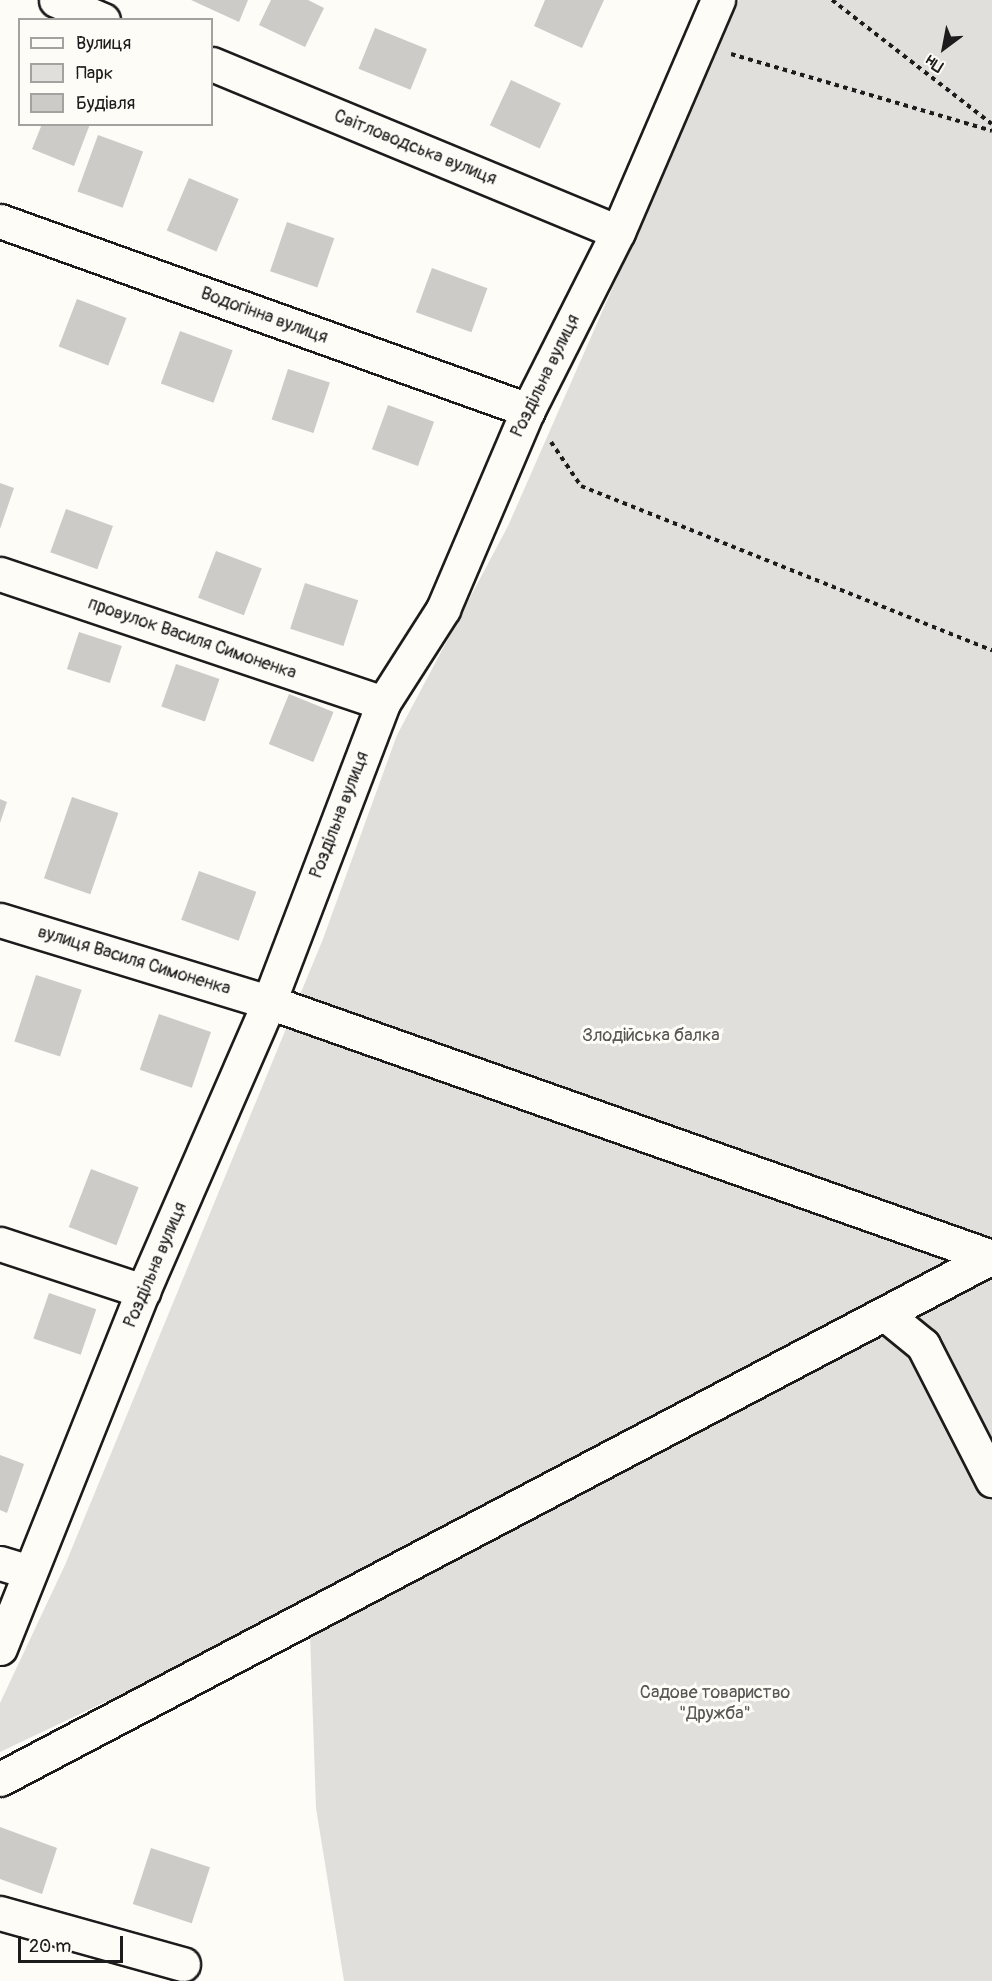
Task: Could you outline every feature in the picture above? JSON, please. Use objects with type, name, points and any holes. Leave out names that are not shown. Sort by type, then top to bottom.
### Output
[{"type":"street","points":[[56,0],[98,18]]},
{"type":"street","name":"Роздільна вулиця","points":[[0,1648],[15,1567],[143,1291],[269,1002],[383,703],[443,609],[528,410],[618,232],[718,0]]},
{"type":"street","name":"Світловодська вулиця","points":[[213,64],[618,232]]},
{"type":"street","name":"Водогінна вулиця","points":[[0,221],[528,410]]},
{"type":"street","name":"провулок Василя Симоненка","points":[[0,574],[383,703]]},
{"type":"street","name":"вулиця Василя Симоненка","points":[[0,920],[269,1002],[990,1258]]},
{"type":"street","points":[[0,1244],[143,1291]]},
{"type":"street","points":[[0,1779],[990,1258]]},
{"type":"street","points":[[885,1314],[923,1345],[992,1480]]},
{"type":"street","points":[[0,1912],[183,1964]]},
{"type":"path","points":[[832,0],[992,124]]},
{"type":"path","points":[[700,45],[992,131]]},
{"type":"path","points":[[528,410],[581,486],[992,650]]},
{"type":"green space","name":"Злодійська балка","points":[[739,0],[992,0],[992,1981],[344,1981],[316,1808],[309,1605],[0,1752],[0,1703],[65,1565],[323,939],[397,735],[508,526]]},
{"type":"building","points":[[191,0],[248,0],[239,22]]},
{"type":"building","points":[[271,0],[308,0],[324,8],[305,47],[259,25]]},
{"type":"building","points":[[545,0],[604,0],[582,48],[534,26]]},
{"type":"building","points":[[375,28],[427,49],[410,90],[359,69]]},
{"type":"building","points":[[511,80],[561,103],[540,149],[490,125]]},
{"type":"building","points":[[41,126],[89,126],[74,166],[32,149]]},
{"type":"building","points":[[98,135],[143,151],[123,208],[77,191]]},
{"type":"building","points":[[189,178],[239,199],[216,252],[167,230]]},
{"type":"building","points":[[287,222],[334,238],[317,287],[270,271]]},
{"type":"building","points":[[432,268],[487,288],[471,332],[416,312]]},
{"type":"building","points":[[77,299],[126,318],[108,366],[59,347]]},
{"type":"building","points":[[180,331],[233,350],[213,403],[161,384]]},
{"type":"building","points":[[288,369],[330,383],[313,433],[272,419]]},
{"type":"building","points":[[388,405],[434,422],[418,466],[372,449]]},
{"type":"building","points":[[0,483],[14,488],[0,529]]},
{"type":"building","points":[[66,509],[113,526],[97,569],[50,552]]},
{"type":"building","points":[[216,551],[262,569],[244,615],[198,598]]},
{"type":"building","points":[[305,583],[358,600],[343,646],[290,629]]},
{"type":"building","points":[[79,632],[122,646],[110,683],[67,669]]},
{"type":"building","points":[[176,664],[219,679],[205,722],[161,707]]},
{"type":"building","points":[[289,694],[334,712],[313,762],[269,744]]},
{"type":"building","points":[[72,797],[118,813],[90,894],[44,878]]},
{"type":"building","points":[[0,799],[7,802],[0,823]]},
{"type":"building","points":[[199,871],[256,892],[239,941],[181,920]]},
{"type":"building","points":[[36,975],[82,990],[60,1056],[14,1042]]},
{"type":"building","points":[[159,1014],[211,1032],[192,1088],[140,1070]]},
{"type":"building","points":[[91,1169],[139,1187],[116,1245],[69,1227]]},
{"type":"building","points":[[49,1293],[96,1309],[81,1355],[33,1338]]},
{"type":"building","points":[[0,1455],[24,1464],[7,1513],[0,1510]]},
{"type":"building","points":[[0,1827],[57,1848],[42,1894],[0,1879]]},
{"type":"building","points":[[151,1848],[210,1867],[192,1923],[133,1904]]},
{"type":"park label","name":"Садове товариство \"Дружба\"","points":[[715,1704]]}]
